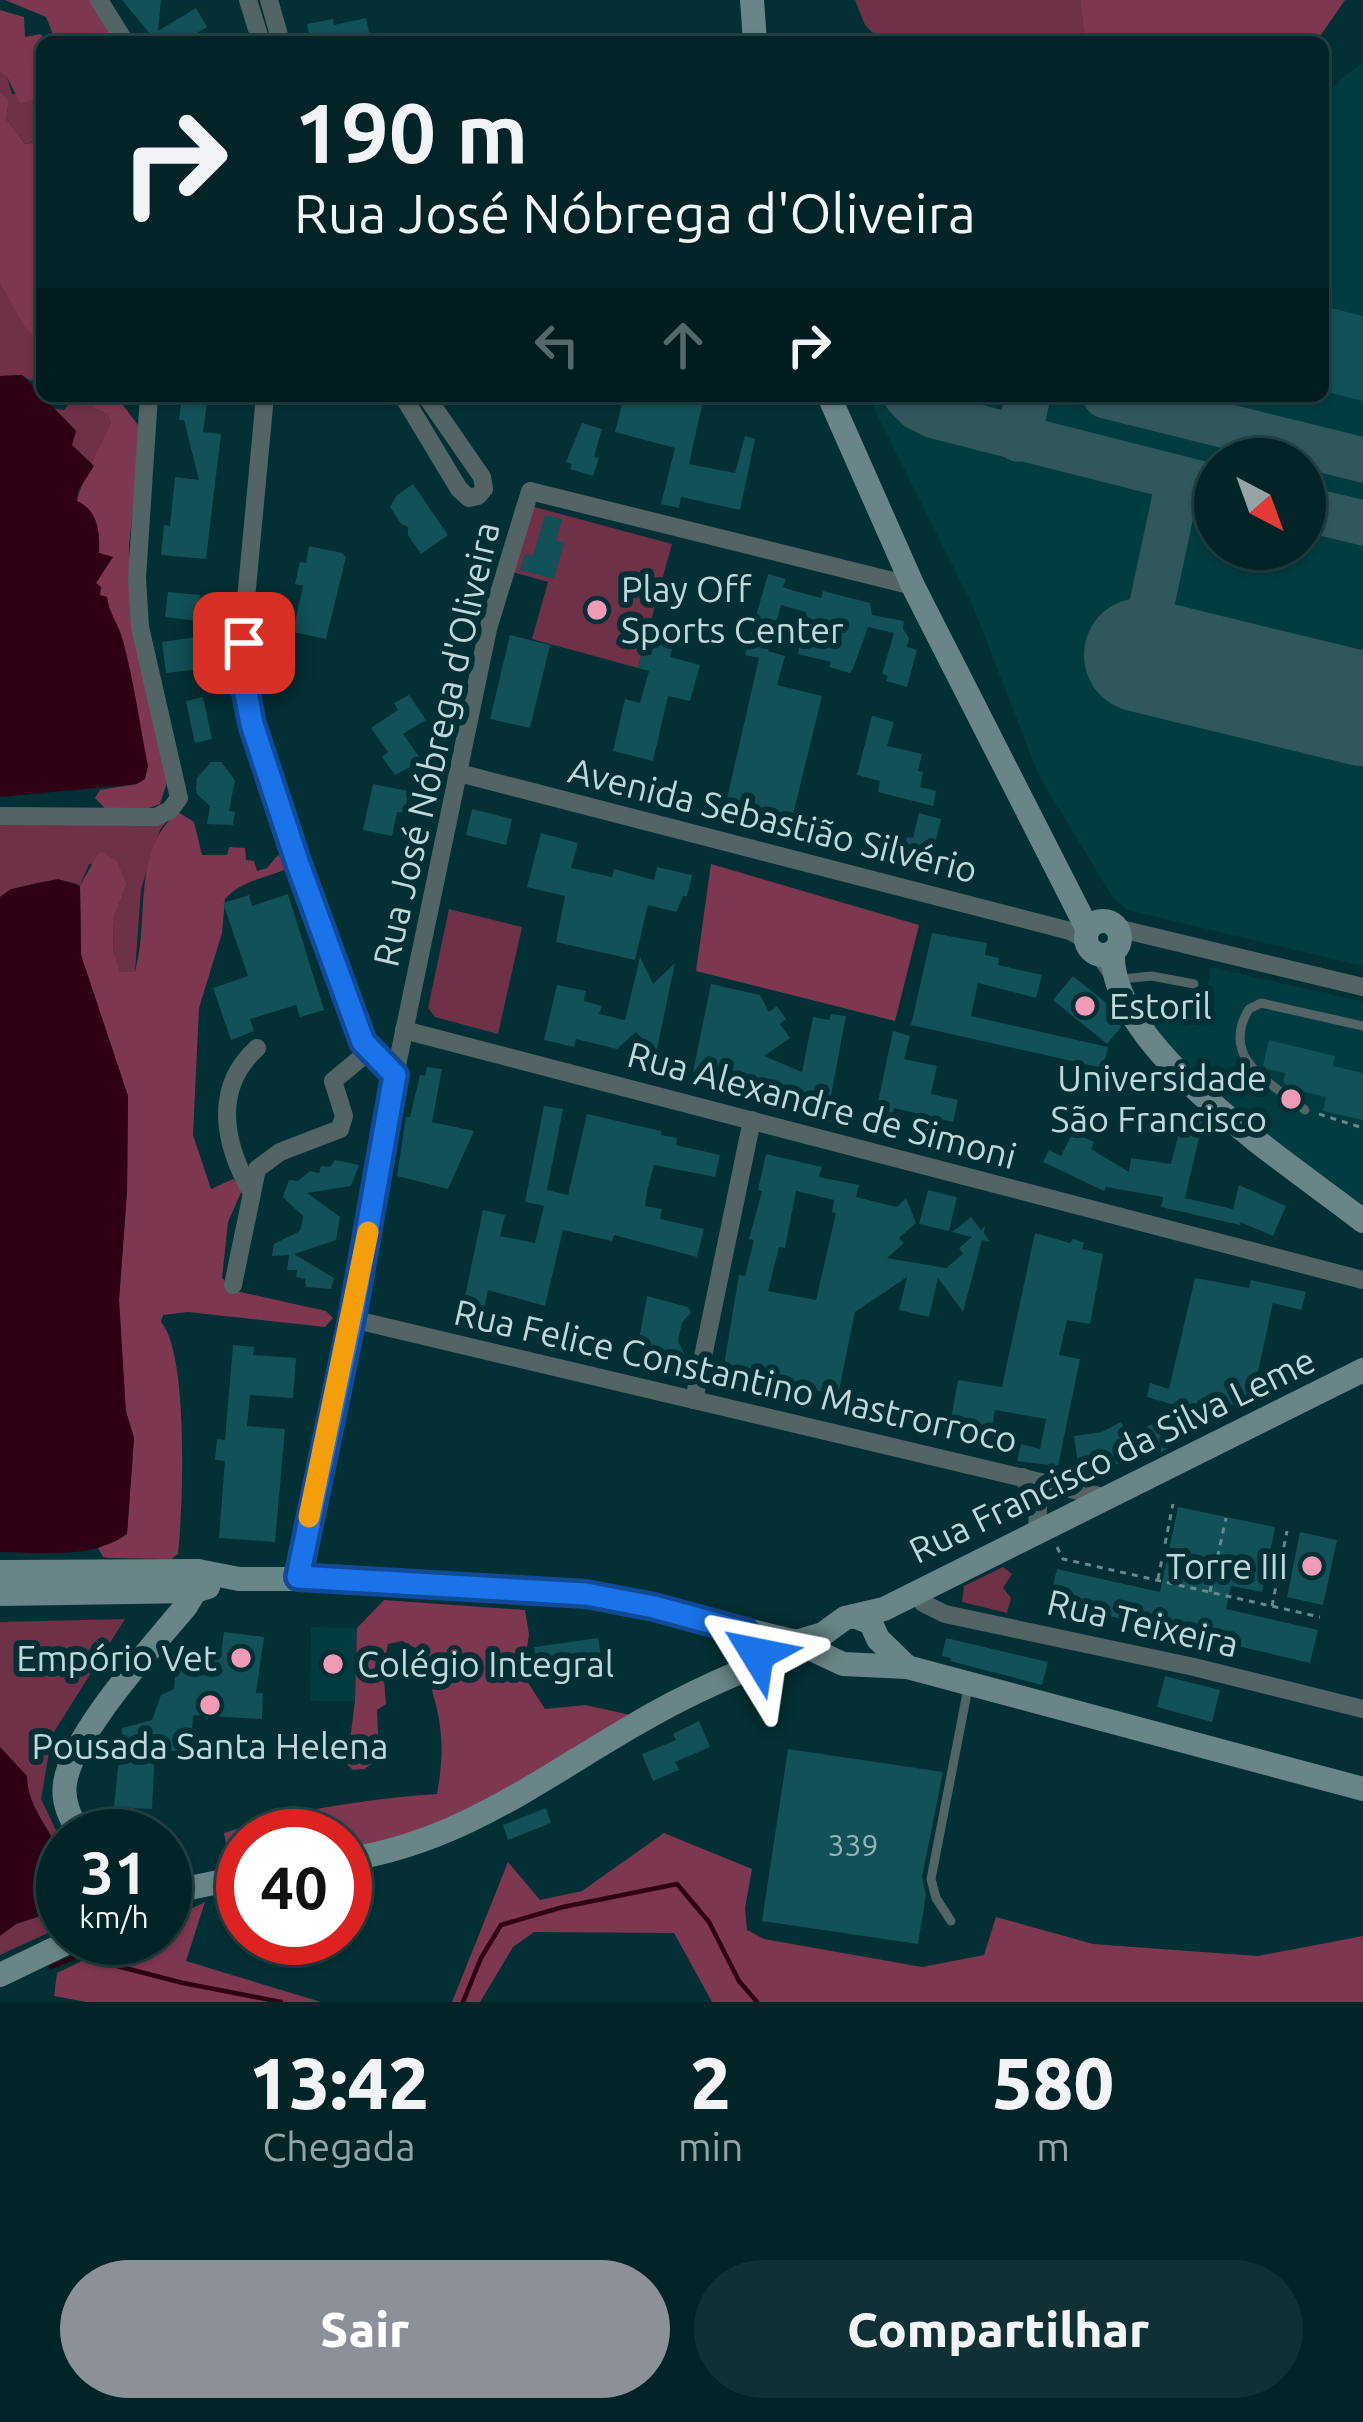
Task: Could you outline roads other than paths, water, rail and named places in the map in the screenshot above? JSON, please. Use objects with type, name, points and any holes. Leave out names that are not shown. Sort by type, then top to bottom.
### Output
[{"type":"street","points":[[99,0],[120,36]]},
{"type":"street","points":[[248,0],[259,36]]},
{"type":"street","points":[[269,0],[279,36]]},
{"type":"street","points":[[752,0],[755,36]]},
{"type":"street","points":[[0,816],[156,817],[179,798],[140,628],[136,578],[149,402]]},
{"type":"street","points":[[264,402],[246,599],[243,663],[248,703],[305,884],[369,1051],[395,1075]]},
{"type":"street","points":[[407,402],[462,492],[469,498],[478,496],[484,489],[482,477],[430,402]]},
{"type":"street","points":[[832,402],[913,586],[1098,935],[1115,981],[1147,1038],[1221,1111],[1363,1221]]},
{"type":"street","name":"Rua José Nóbrega d'Oliveira","points":[[298,1577],[488,629],[530,491],[913,586]]},
{"type":"street","name":"Avenida Sebastião Silvério","points":[[459,773],[1098,935],[1363,987]]},
{"type":"street","name":"Rua Alexandre de Simoni","points":[[404,1030],[1363,1280]]},
{"type":"street","points":[[252,1193],[230,1149],[228,1113],[232,1077],[256,1048]]},
{"type":"street","points":[[233,1285],[261,1163],[340,1129],[345,1121],[333,1082],[369,1051]]},
{"type":"street","points":[[694,1400],[752,1120]]},
{"type":"street","name":"Rua Felice Constantino Mastrorroco","points":[[352,1319],[1104,1497]]},
{"type":"street","name":"Rua Francisco da Silva Leme","points":[[854,1616],[1045,1536],[1104,1497],[1363,1370]]},
{"type":"street","points":[[1023,1477],[1045,1536]]},
{"type":"street","points":[[0,1572],[196,1581]]},
{"type":"street","points":[[0,1594],[298,1577],[586,1594],[801,1644],[843,1664],[908,1667],[1363,1789]]},
{"type":"street","points":[[67,1809],[64,1784],[73,1757],[196,1581]]},
{"type":"street","points":[[863,1664],[872,1657],[904,1598]]},
{"type":"street","name":"Rua Teixeira","points":[[904,1598],[945,1614],[1363,1709]]},
{"type":"street","points":[[372,1855],[402,1849],[517,1799],[628,1728],[845,1618],[854,1616],[871,1623],[878,1639],[908,1667]]},
{"type":"street","points":[[830,1629],[832,1657]]},
{"type":"street","points":[[746,1632],[757,1649],[749,1665]]},
{"type":"street","points":[[0,1975],[36,1958]]},
{"type":"lane","points":[[1115,981],[1152,976],[1194,984]]},
{"type":"lane","points":[[1305,1110],[1250,1065],[1239,1047],[1238,1032],[1249,1009],[1261,1004],[1363,1026]]},
{"type":"lane","points":[[951,1921],[936,1898],[931,1879],[969,1683]]},
{"type":"waterway","points":[[463,2002],[501,1925],[677,1884],[709,1922],[739,1981],[757,2002]]},
{"type":"waterway","points":[[51,1967],[78,1956],[281,2002]]},
{"type":"place","name":"Play Off Sports Center","points":[[597,610]]},
{"type":"place","name":"Estoril","points":[[1085,1006]]},
{"type":"place","name":"Universidade São Francisco","points":[[1291,1099]]},
{"type":"place","name":"Torre III","points":[[1312,1566]]},
{"type":"place","name":"Empório Vet","points":[[241,1658]]},
{"type":"place","name":"Colégio Integral","points":[[333,1664]]},
{"type":"place","name":"Pousada Santa Helena","points":[[210,1705]]}]
